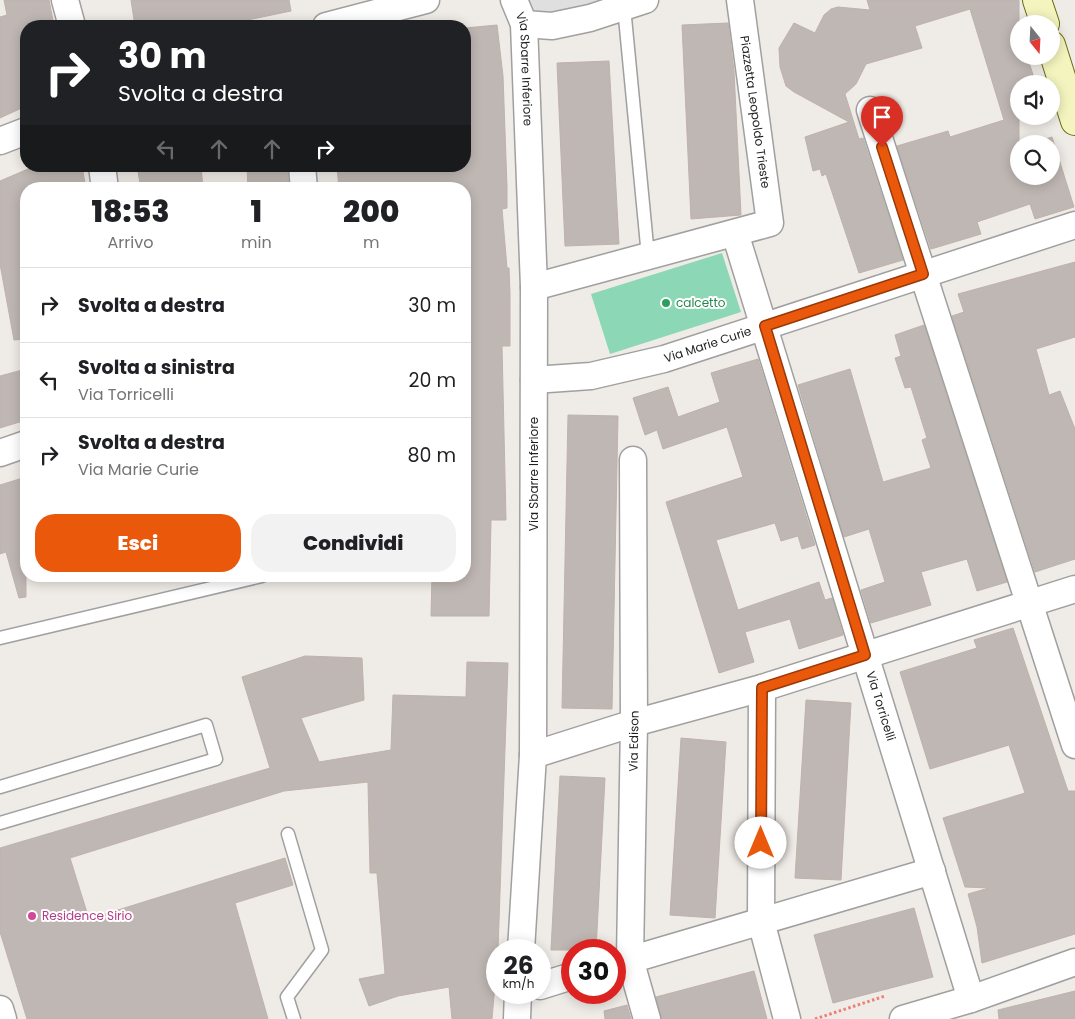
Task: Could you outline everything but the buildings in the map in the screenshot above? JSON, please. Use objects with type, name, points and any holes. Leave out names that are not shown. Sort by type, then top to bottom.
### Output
[{"type":"street","points":[[65,0],[70,20]]},
{"type":"street","points":[[349,20],[426,0]]},
{"type":"street","name":"Piazzetta Leopoldo Trieste","points":[[735,233],[770,223],[740,0]]},
{"type":"street","points":[[1037,0],[1042,15]]},
{"type":"street","points":[[519,12],[552,26],[590,18],[635,4]]},
{"type":"street","name":"Via Sbarre Inferiore","points":[[519,12],[534,287],[534,754],[522,939]]},
{"type":"street","points":[[1057,65],[1075,121]]},
{"type":"street","points":[[870,110],[1075,745]]},
{"type":"street","points":[[0,141],[20,133]]},
{"type":"street","name":"Via Marie Curie","points":[[534,380],[600,374],[664,358],[1075,225]]},
{"type":"street","points":[[534,287],[735,233]]},
{"type":"street","name":"Via Torricelli","points":[[735,233],[971,999]]},
{"type":"street","points":[[0,453],[20,446]]},
{"type":"street","name":"Via Edison","points":[[624,939],[634,723],[633,460]]},
{"type":"street","points":[[534,754],[634,723],[762,688],[1075,589]]},
{"type":"street","points":[[762,688],[761,921],[787,1019]]},
{"type":"street","points":[[626,961],[932,871]]},
{"type":"street","points":[[903,1019],[971,999],[1075,962]]},
{"type":"street","name":"Via Edison","points":[[626,969],[647,1019]]},
{"type":"street","points":[[517,1019],[518,1004]]},
{"type":"street","points":[[0,1009],[3,1019]]},
{"type":"lane","points":[[635,4],[648,256]]},
{"type":"lane","points":[[0,638],[237,582]]},
{"type":"lane","points":[[0,787],[206,725],[216,759],[0,823]]},
{"type":"lane","points":[[288,834],[322,950],[287,997],[294,1019]]},
{"type":"green space","name":"calcetto","points":[[722,253],[741,312],[610,354],[591,294]]},
{"type":"shaded area","points":[[523,0],[610,0],[550,15],[528,13]]},
{"type":"place","name":"calcetto","points":[[666,303]]},
{"type":"place","name":"Residence Sirio","points":[[32,916]]},
{"type":"route","points":[[761,843],[762,688],[865,655],[765,326],[923,274],[882,147]]}]
